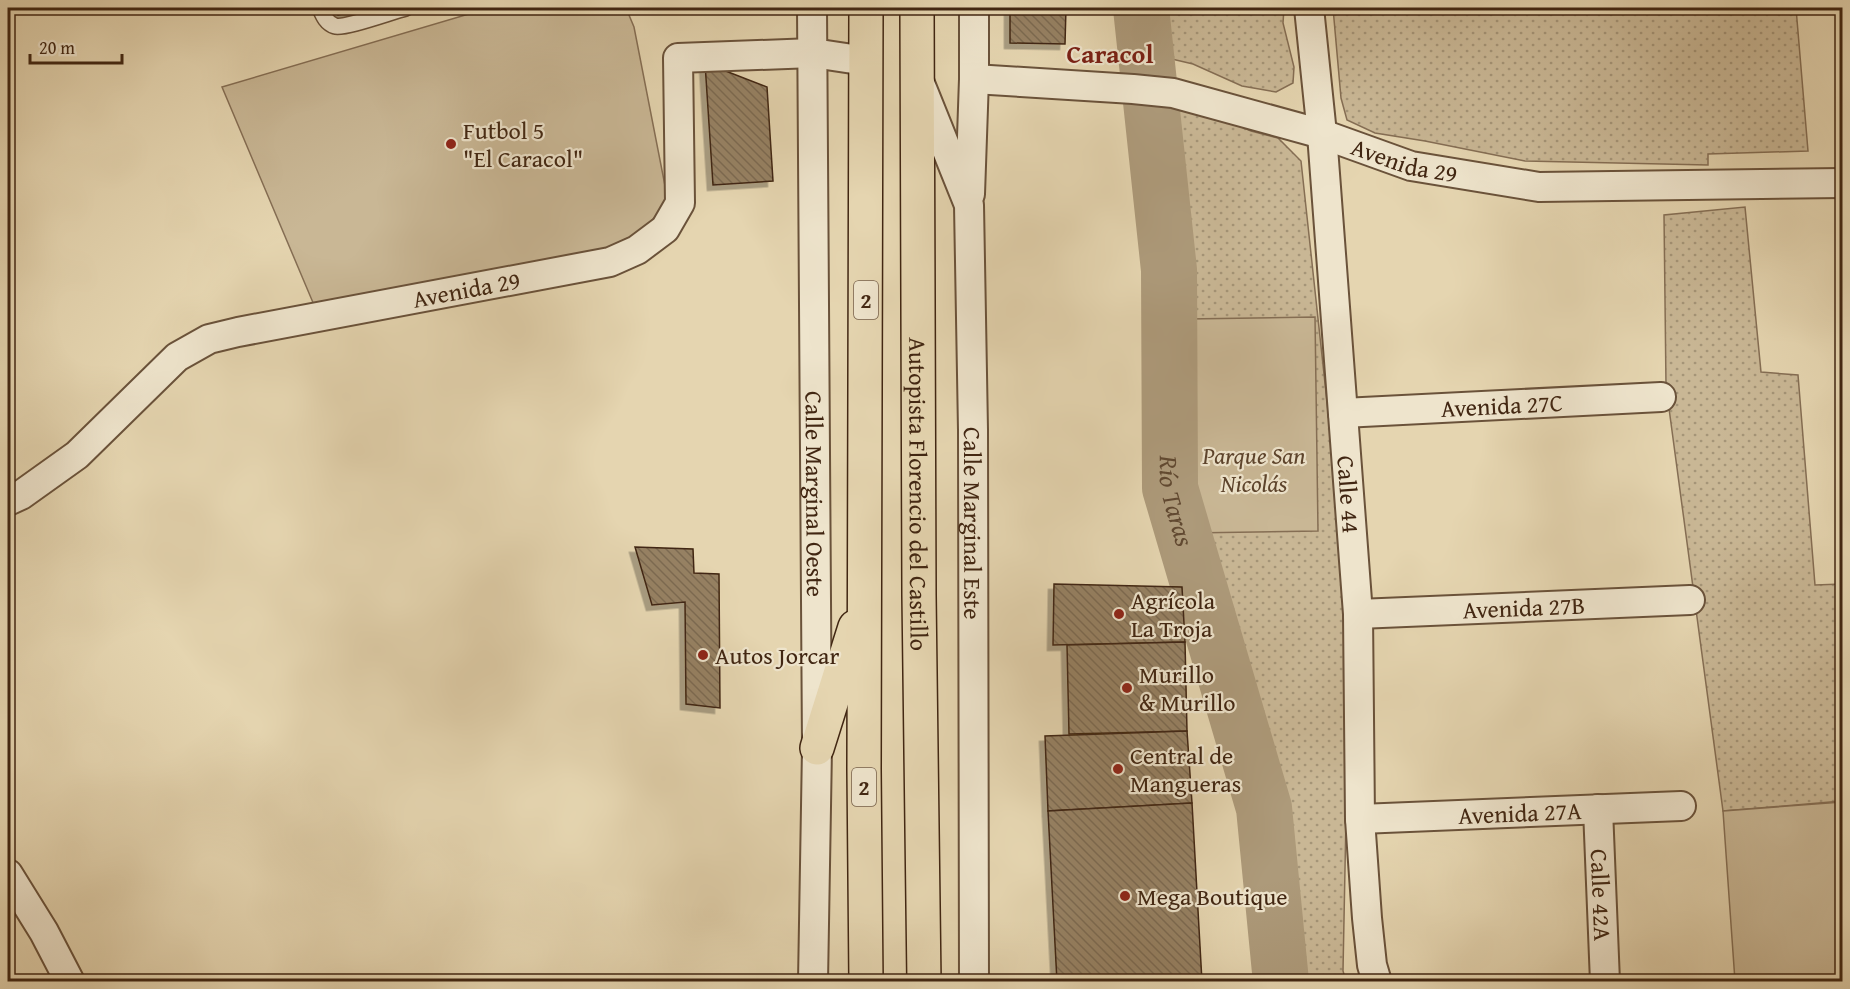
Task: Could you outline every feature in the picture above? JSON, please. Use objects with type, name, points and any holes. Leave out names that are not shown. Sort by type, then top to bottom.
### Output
[{"type":"highway","name":"2","points":[[866,8],[864,769],[866,981]]},
{"type":"highway","name":"Autopista Florencio del Castillo","points":[[917,8],[919,595],[924,981]]},
{"type":"highway","points":[[817,748],[865,593]]},
{"type":"street","name":"Calle Marginal Oeste","points":[[812,8],[817,748],[813,981]]},
{"type":"street","points":[[969,205],[974,79],[974,8]]},
{"type":"street","name":"Calle 44","points":[[1309,8],[1322,134],[1358,614],[1360,819],[1367,918],[1372,965],[1377,981]]},
{"type":"street","points":[[813,53],[866,61]]},
{"type":"street","name":"Avenida 29","points":[[8,501],[21,495],[77,455],[177,357],[208,339],[610,262],[637,250],[665,229],[680,203],[678,58],[813,53]]},
{"type":"street","name":"Calle Marginal Este","points":[[917,76],[969,205],[973,430],[974,981]]},
{"type":"street","name":"Avenida 29","points":[[974,79],[1173,93],[1322,134],[1411,166],[1539,187],[1842,183]]},
{"type":"street","name":"Avenida 27C","points":[[1343,413],[1661,397]]},
{"type":"street","name":"Avenida 27B","points":[[1358,614],[1690,600]]},
{"type":"street","name":"Avenida 27A","points":[[1360,819],[1681,806]]},
{"type":"street","name":"Calle 42A","points":[[1598,809],[1605,981]]},
{"type":"street","points":[[8,874],[44,932],[70,981]]},
{"type":"lane","points":[[320,8],[325,19],[335,27],[346,26],[406,8]]},
{"type":"green space","name":"Futbol 5 \"El Caracol\"","points":[[489,8],[626,8],[634,27],[668,201],[649,224],[605,249],[314,305],[222,87]]},
{"type":"green space","points":[[1146,8],[1284,8],[1283,23],[1294,67],[1293,83],[1276,92],[1242,86],[1193,64],[1146,53]]},
{"type":"green space","points":[[1333,8],[1796,8],[1808,151],[1708,154],[1708,165],[1525,161],[1375,133],[1347,120],[1341,98]]},
{"type":"green space","name":"Parque San Nicolás","points":[[1154,97],[1223,119],[1251,131],[1278,138],[1301,161],[1350,615],[1343,971],[1346,981],[1285,981],[1268,805],[1190,533],[1174,487],[1172,265]]},
{"type":"green space","points":[[1745,207],[1761,372],[1798,375],[1815,585],[1842,584],[1842,801],[1723,811],[1666,386],[1664,215]]},
{"type":"green space","points":[[1315,317],[1318,531],[1190,533],[1187,319]]},
{"type":"green space","points":[[1842,802],[1842,981],[1735,981],[1723,811]]},
{"type":"building","points":[[336,8],[365,8],[338,15]]},
{"type":"building","points":[[1010,8],[1066,8],[1065,44],[1010,43]]},
{"type":"building","points":[[705,63],[767,87],[773,181],[713,185]]},
{"type":"building","name":"Autos Jorcar","points":[[635,547],[693,549],[694,573],[719,574],[720,708],[686,704],[685,602],[652,605]]},
{"type":"building","name":"Agrícola La Troja","points":[[1054,584],[1182,587],[1185,642],[1053,645]]},
{"type":"building","name":"Murillo & Murillo","points":[[1185,642],[1187,731],[1069,734],[1067,645]]},
{"type":"building","name":"Central de Mangueras","points":[[1187,731],[1192,803],[1048,811],[1045,736]]},
{"type":"building","name":"Mega Boutique","points":[[1192,803],[1202,982],[1057,982],[1048,811]]},
{"type":"waterway","name":"Río Taras","points":[[1141,8],[1169,270],[1170,488],[1264,808],[1281,982]]},
{"type":"place","name":"Futbol 5 \"El Caracol\"","points":[[451,144]]},
{"type":"place","name":"Agrícola La Troja","points":[[1119,614]]},
{"type":"place","name":"Autos Jorcar","points":[[703,655]]},
{"type":"place","name":"Murillo & Murillo","points":[[1127,688]]},
{"type":"place","name":"Central de Mangueras","points":[[1118,769]]},
{"type":"place","name":"Mega Boutique","points":[[1125,896]]},
{"type":"district","name":"Caracol","points":[[1110,53]]}]
